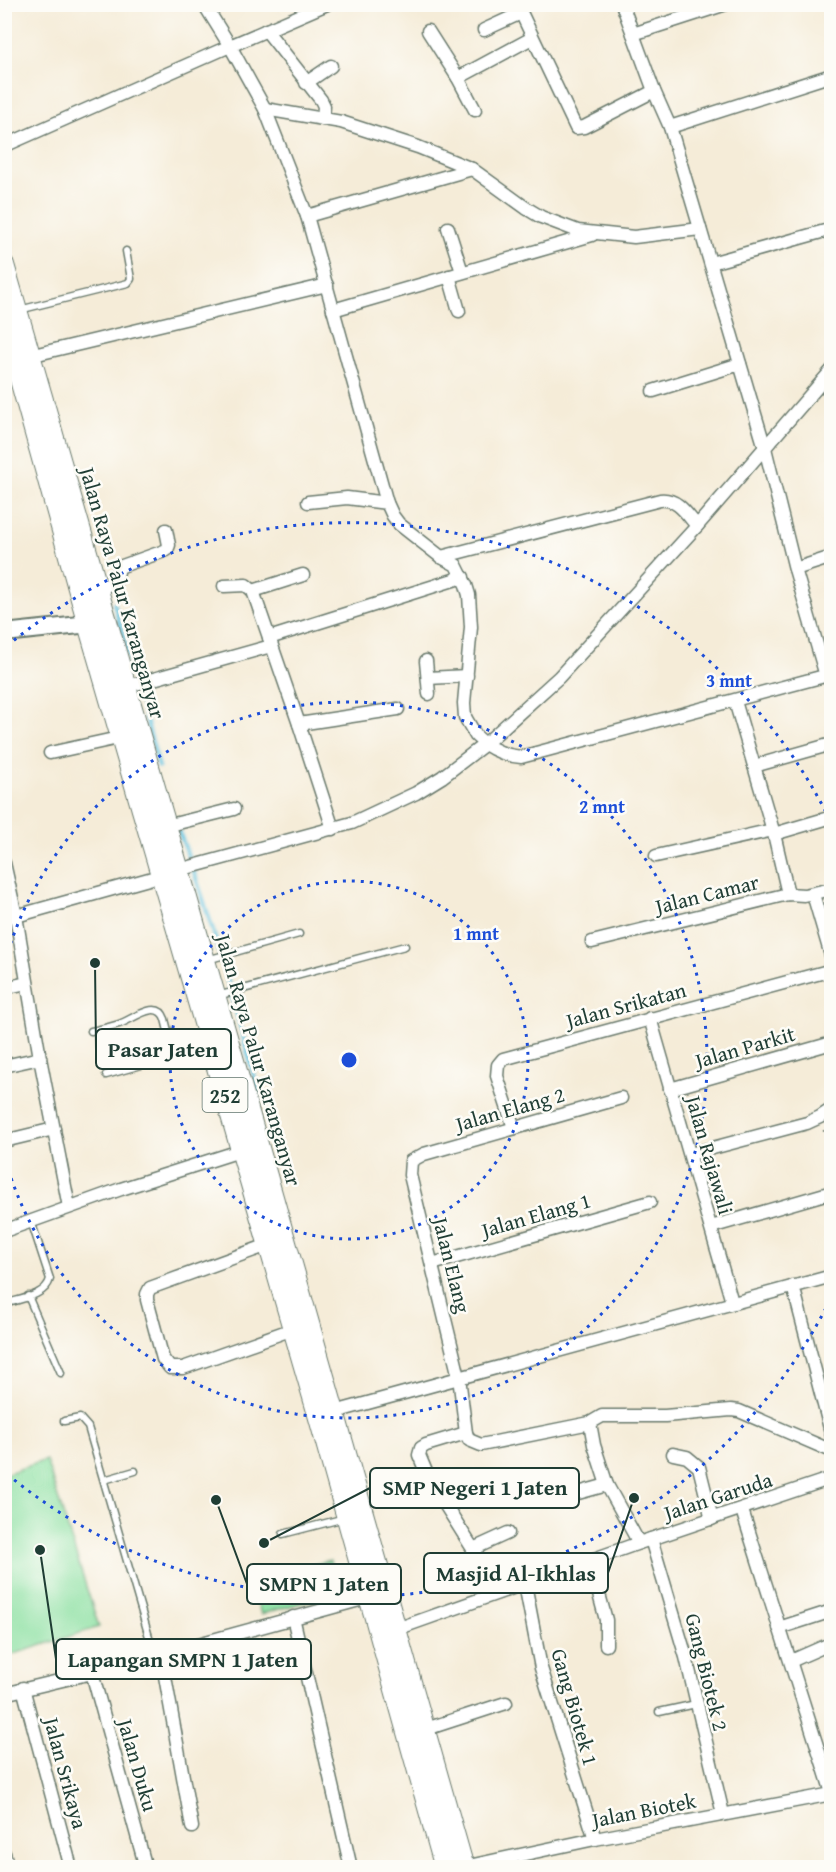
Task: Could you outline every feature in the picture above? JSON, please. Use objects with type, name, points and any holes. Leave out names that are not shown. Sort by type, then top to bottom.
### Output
[{"type":"main road","name":"Jalan Raya Palur Karanganyar","points":[[4,266],[16,314],[98,590],[98,623],[134,685],[167,826],[215,957],[222,995],[220,1042]]},
{"type":"main road","name":"Jalan Raya Palur Karanganyar","points":[[29,356],[98,623],[123,738],[167,826]]},
{"type":"main road","points":[[4,633],[98,623]]},
{"type":"main road","name":"Jalan Raya Palur Karanganyar","points":[[182,870],[220,1042],[249,1148],[378,1595],[398,1629],[464,1867]]},
{"type":"main road","name":"Jalan Raya Palur Karanganyar","points":[[249,1148],[268,1245],[293,1329],[326,1415]]},
{"type":"main road","name":"Jalan Raya Palur Karanganyar","points":[[378,1595],[379,1636],[440,1866]]},
{"type":"street","points":[[204,4],[265,109],[307,216],[387,503],[399,524],[441,557],[456,565],[470,595],[471,627],[464,703],[465,717],[476,736],[485,744],[508,756],[521,757],[829,675],[795,569],[765,448],[670,127],[654,91],[622,4]]},
{"type":"street","points":[[4,146],[327,4]]},
{"type":"street","points":[[633,34],[726,4]]},
{"type":"street","points":[[484,30],[519,9],[576,128],[584,127],[654,91]]},
{"type":"street","points":[[266,30],[324,106],[323,119]]},
{"type":"street","points":[[428,31],[475,110]]},
{"type":"street","points":[[458,78],[532,38]]},
{"type":"street","points":[[306,83],[330,66]]},
{"type":"street","points":[[670,127],[831,75]]},
{"type":"street","points":[[265,109],[341,122],[409,144],[472,169],[525,208],[541,217],[578,231],[634,237],[700,229]]},
{"type":"street","points":[[307,216],[472,169]]},
{"type":"street","points":[[447,228],[462,272]]},
{"type":"street","points":[[711,263],[831,229]]},
{"type":"street","points":[[333,310],[596,234]]},
{"type":"street","points":[[449,276],[459,311]]},
{"type":"street","points":[[29,356],[327,285]]},
{"type":"street","points":[[653,391],[740,364]]},
{"type":"street","points":[[10,916],[352,823],[416,793],[442,777],[485,744],[559,677],[697,526],[831,370]]},
{"type":"street","points":[[308,502],[347,498],[387,503]]},
{"type":"street","points":[[441,557],[669,499],[677,503],[697,526]]},
{"type":"street","points":[[98,590],[116,581],[119,567],[167,550],[169,545],[166,530]]},
{"type":"street","points":[[795,569],[831,557]]},
{"type":"street","points":[[253,591],[303,575]]},
{"type":"street","points":[[134,685],[463,577]]},
{"type":"street","points":[[224,586],[246,585],[253,591],[333,829]]},
{"type":"street","points":[[426,661],[429,694]]},
{"type":"street","points":[[428,678],[467,676]]},
{"type":"street","points":[[735,701],[773,832],[788,894]]},
{"type":"street","points":[[299,724],[399,709]]},
{"type":"street","points":[[50,753],[123,738]]},
{"type":"street","points":[[754,766],[831,744]]},
{"type":"street","points":[[167,826],[234,809]]},
{"type":"street","points":[[656,856],[773,832],[831,817]]},
{"type":"street","points":[[4,862],[10,916],[27,983],[69,1207]]},
{"type":"street","name":"Jalan Camar","points":[[592,942],[788,894],[796,896],[831,889]]},
{"type":"street","points":[[813,894],[831,959]]},
{"type":"street","name":"Jalan Srikatan","points":[[513,1128],[496,1069],[500,1061],[507,1057],[831,970]]},
{"type":"street","points":[[4,988],[27,983]]},
{"type":"street","name":"Jalan Rajawali","points":[[650,1018],[732,1302]]},
{"type":"street","name":"Jalan Parkit","points":[[670,1089],[831,1043]]},
{"type":"street","points":[[4,1066],[40,1058]]},
{"type":"street","name":"Jalan Elang 2","points":[[411,1161],[424,1154],[621,1098]]},
{"type":"street","points":[[690,1154],[807,1123],[831,1109]]},
{"type":"street","points":[[4,1141],[54,1129]]},
{"type":"street","points":[[4,1231],[69,1207],[249,1148]]},
{"type":"street","name":"Jalan Elang","points":[[411,1161],[410,1175],[459,1377],[466,1433]]},
{"type":"street","points":[[711,1227],[831,1192]]},
{"type":"street","name":"Jalan Elang 1","points":[[432,1264],[650,1202]]},
{"type":"street","points":[[268,1245],[150,1288],[147,1300],[163,1359],[170,1368],[183,1368],[293,1329]]},
{"type":"street","points":[[326,1415],[831,1276]]},
{"type":"street","points":[[793,1286],[831,1436]]},
{"type":"street","points":[[500,1592],[429,1479],[419,1455],[421,1448],[426,1445],[466,1433],[469,1440],[481,1445],[590,1424],[602,1416],[665,1416],[739,1411],[831,1450]]},
{"type":"street","name":"Gang Biotek 2","points":[[590,1424],[607,1485],[645,1541],[686,1658],[723,1814]]},
{"type":"street","points":[[673,1454],[687,1457],[699,1467],[712,1518]]},
{"type":"street","name":"Jalan Garuda","points":[[379,1636],[645,1541],[831,1478]]},
{"type":"street","points":[[578,1493],[607,1485]]},
{"type":"street","points":[[742,1510],[831,1793]]},
{"type":"street","points":[[473,1549],[508,1533]]},
{"type":"street","points":[[590,1561],[606,1620],[606,1646]]},
{"type":"street","name":"Gang Biotek 1","points":[[525,1584],[541,1668],[595,1839]]},
{"type":"street","points":[[4,1694],[92,1673],[378,1595]]},
{"type":"street","points":[[779,1628],[831,1611]]},
{"type":"street","points":[[293,1617],[351,1868]]},
{"type":"street","points":[[791,1661],[831,1644]]},
{"type":"street","points":[[157,1654],[192,1827]]},
{"type":"street","name":"Jalan Duku","points":[[92,1673],[146,1868]]},
{"type":"street","name":"Jalan Srikaya","points":[[23,1688],[71,1868]]},
{"type":"street","points":[[426,1729],[506,1703]]},
{"type":"street","name":"Jalan Biotek","points":[[464,1867],[831,1793]]},
{"type":"street","points":[[4,1853],[8,1868]]},
{"type":"lane","points":[[16,314],[130,281],[131,274],[126,251]]},
{"type":"lane","points":[[215,957],[299,934]]},
{"type":"lane","points":[[222,995],[405,946]]},
{"type":"lane","points":[[91,1031],[159,1010],[164,1013],[174,1055]]},
{"type":"lane","points":[[106,1075],[220,1042]]},
{"type":"lane","points":[[4,1304],[48,1286],[50,1279],[30,1221]]},
{"type":"lane","points":[[28,1296],[61,1373]]},
{"type":"lane","points":[[64,1420],[80,1418],[88,1427],[157,1654]]},
{"type":"lane","points":[[104,1480],[135,1471]]},
{"type":"lane","points":[[283,1534],[355,1515]]},
{"type":"lane","points":[[658,1713],[696,1704]]},
{"type":"path","points":[[820,1117],[831,1154]]},
{"type":"green space","points":[[46,1460],[99,1627],[5,1657],[5,1474]]},
{"type":"green space","points":[[330,1560],[338,1593],[261,1614],[251,1583]]},
{"type":"waterway","points":[[114,603],[159,767]]},
{"type":"waterway","points":[[176,824],[211,924],[259,1093]]},
{"type":"place","name":"Pasar Jaten","points":[[95,963]]},
{"type":"place","name":"Masjid Al-Ikhlas","points":[[634,1498]]},
{"type":"place","name":"SMPN 1 Jaten","points":[[216,1500]]},
{"type":"place","name":"SMP Negeri 1 Jaten","points":[[264,1543]]},
{"type":"place","name":"Lapangan SMPN 1 Jaten","points":[[40,1550]]}]
